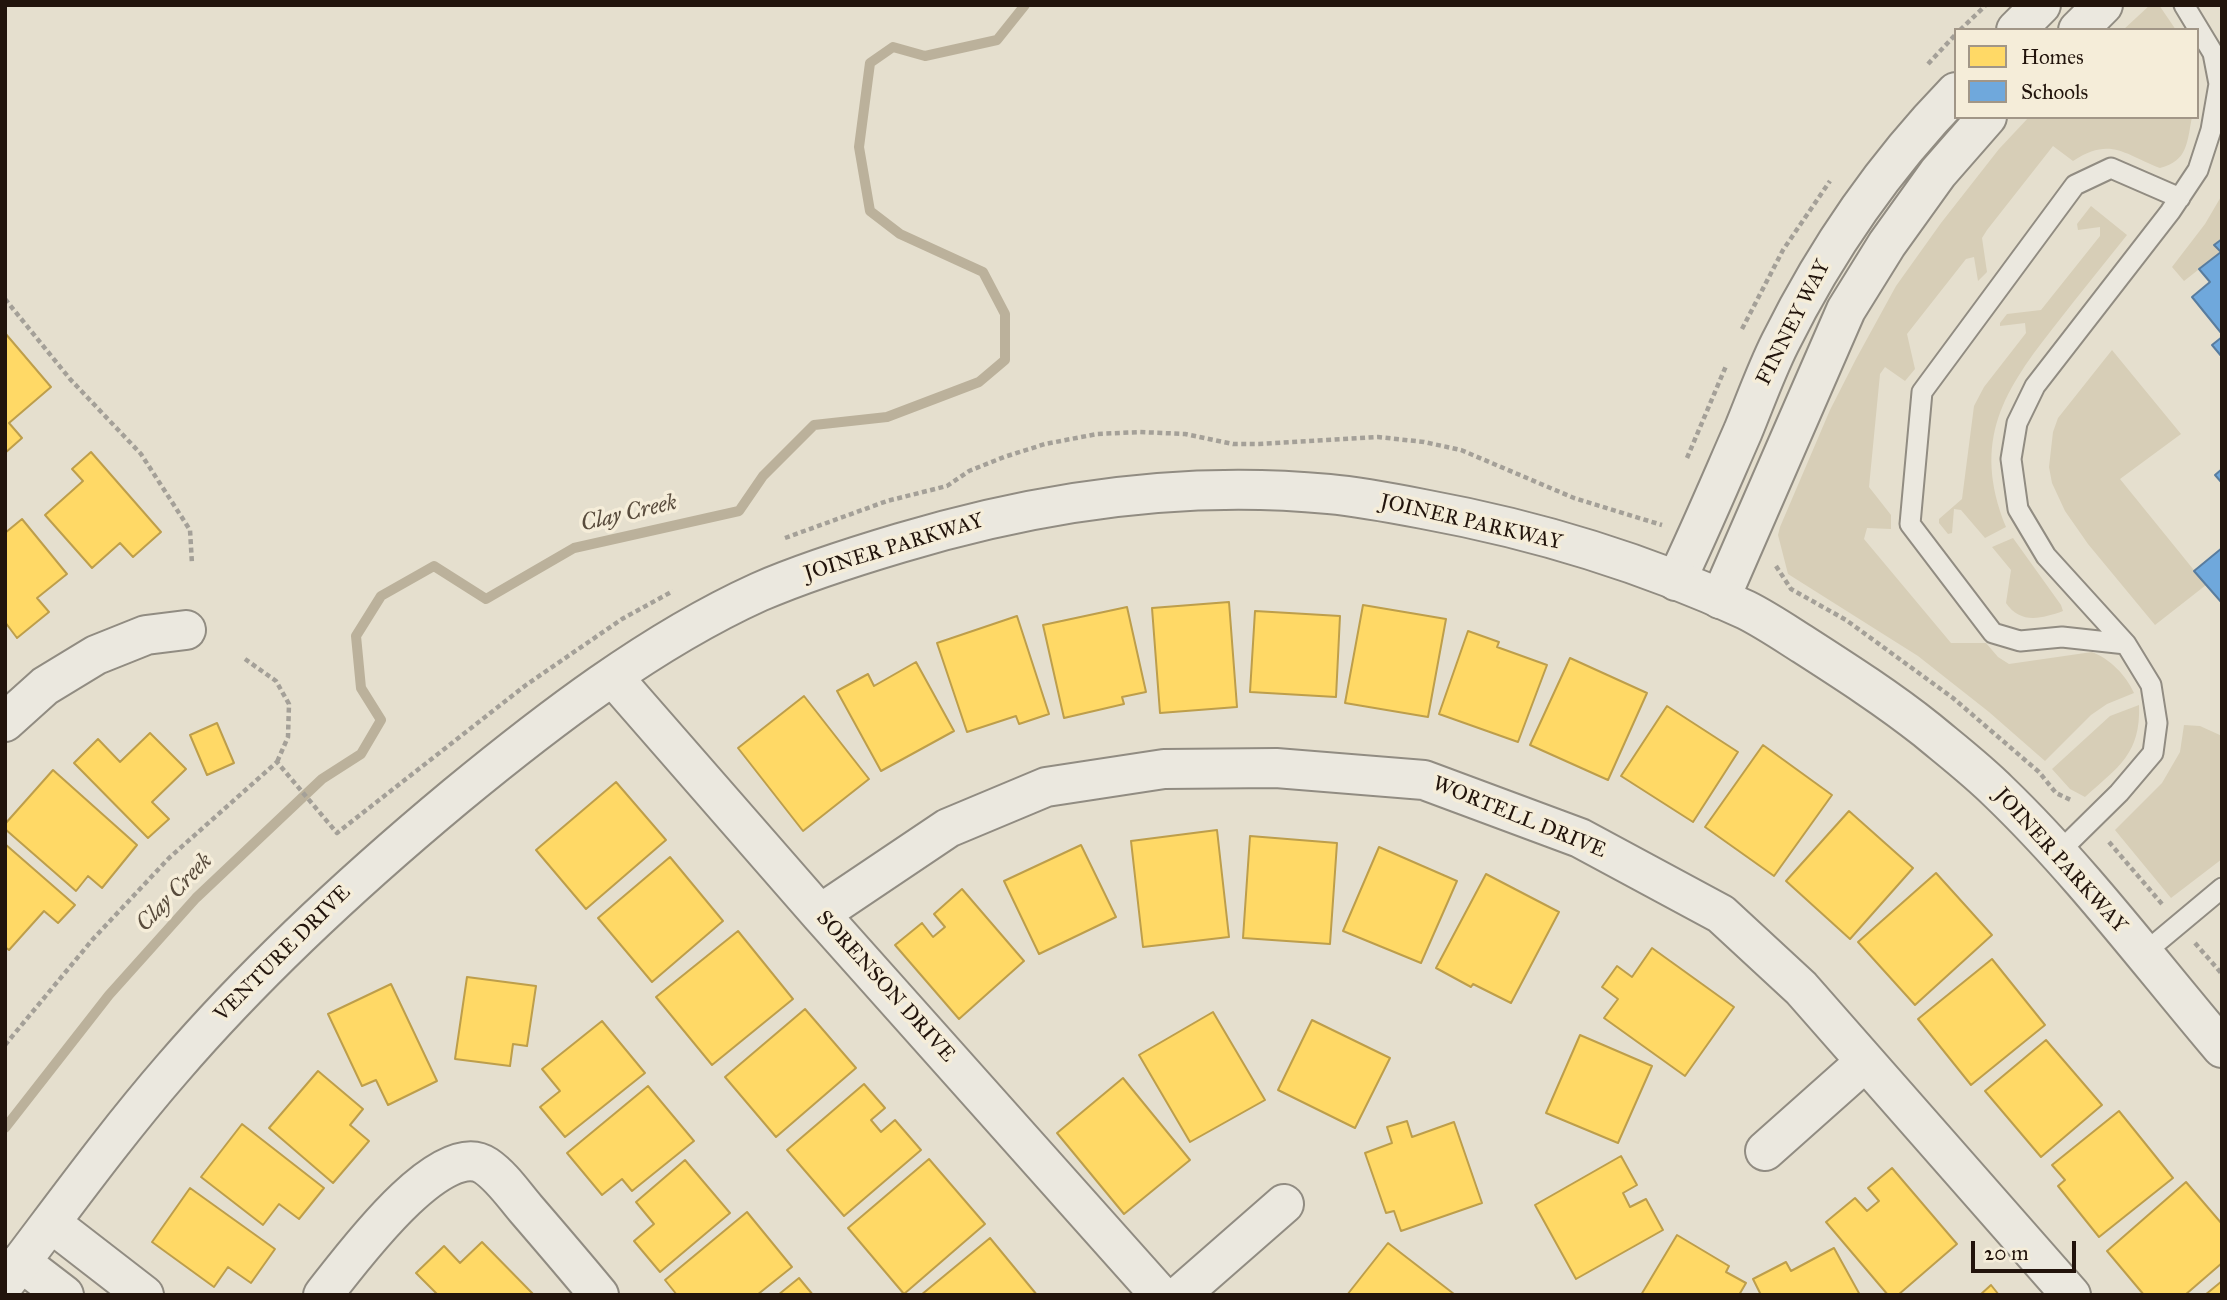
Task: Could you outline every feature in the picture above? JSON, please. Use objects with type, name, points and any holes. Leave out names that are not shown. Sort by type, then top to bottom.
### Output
[{"type":"street","points":[[2018,28],[2041,5]]},
{"type":"street","points":[[2080,28],[2103,5]]},
{"type":"street","name":"FINNEY WAY","points":[[1676,581],[1702,527],[1778,345],[1814,278],[1852,220],[1902,154],[1954,94]]},
{"type":"street","name":"FINNEY WAY","points":[[1720,599],[1846,310],[1887,244],[1938,173],[1985,119]]},
{"type":"street","name":"JOINER PARKWAY","points":[[613,677],[693,626],[757,593],[816,570],[964,524],[1090,499],[1162,491],[1325,493],[1521,529],[1676,581],[1765,621],[1844,671],[1923,727],[1996,788],[2058,853],[2222,1048]]},
{"type":"street","points":[[9,708],[96,655],[146,635],[186,630]]},
{"type":"street","name":"SORENSON DRIVE","points":[[613,677],[1160,1295]]},
{"type":"street","name":"VENTURE DRIVE","points":[[13,1273],[168,1073],[242,993],[320,915],[369,869],[491,768],[547,723],[613,677]]},
{"type":"street","name":"WORTELL DRIVE","points":[[820,914],[948,828],[1046,787],[1164,769],[1276,768],[1424,780],[1580,838],[1721,914],[1801,988],[2071,1295]]},
{"type":"street","points":[[1766,1151],[1865,1062]]},
{"type":"street","points":[[323,1295],[373,1233],[408,1196],[439,1171],[464,1162],[484,1164],[503,1182],[599,1295]]},
{"type":"street","points":[[1180,1295],[1284,1204]]},
{"type":"street","points":[[51,1223],[144,1295]]},
{"type":"street","points":[[13,1273],[64,1295]]},
{"type":"lane","points":[[2184,5],[2198,28]]},
{"type":"lane","points":[[2058,853],[2119,793],[2153,753],[2157,723],[2151,685],[2126,644],[2046,556],[2018,509],[2011,459],[2017,423],[2035,386],[2180,198],[2198,170],[2211,130],[2219,84],[2213,52],[2199,29]]},
{"type":"lane","points":[[2126,644],[2062,637],[2020,640],[1993,633],[1910,524],[1922,392],[2075,185],[2111,167],[2180,198]]},
{"type":"lane","points":[[2143,954],[2222,888]]},
{"type":"path","points":[[1962,28],[1986,5]]},
{"type":"path","points":[[5,299],[70,379],[141,454],[190,530],[192,564]]},
{"type":"path","points":[[5,1045],[93,939],[170,858],[277,762],[288,737],[289,704],[276,681],[245,659]]},
{"type":"path","points":[[277,762],[337,833]]},
{"type":"shaded area","points":[[2150,5],[2159,5],[2175,28],[2125,28]]},
{"type":"shaded area","points":[[2027,119],[2192,119],[2185,149],[2176,161],[2160,168],[2127,153],[2108,149],[2086,154],[2073,161],[2053,146],[1982,238],[1987,272],[1978,281],[1974,257],[1966,259],[1907,334],[1915,369],[1905,381],[1885,367],[1880,374],[1869,487],[1891,515],[1891,529],[1867,528],[1864,539],[1951,643],[1986,643],[1998,657],[2009,664],[2092,652],[2111,663],[2134,693],[2107,704],[2091,715],[2045,761],[1918,656],[1788,574],[1778,535],[1830,410],[1896,286],[1999,149]]},
{"type":"shaded area","points":[[2222,195],[2221,252],[2184,281],[2172,267],[2205,224]]},
{"type":"shaded area","points":[[2091,206],[2127,235],[2038,347],[2008,394],[1998,418],[1993,442],[1992,468],[1996,496],[2006,527],[1985,538],[1961,510],[1954,509],[1952,533],[1948,534],[1939,519],[1962,499],[1974,406],[1984,387],[2026,333],[2025,323],[2000,326],[2000,323],[2007,314],[2041,310],[2100,236],[2100,227],[2078,230],[2077,224]]},
{"type":"shaded area","points":[[2112,350],[2181,434],[2120,479],[2206,585],[2155,625],[2088,544],[2065,511],[2052,483],[2049,467],[2053,432],[2058,418]]},
{"type":"shaded area","points":[[2013,538],[2063,611],[2031,618],[2018,614],[2006,603],[2011,570],[1992,547]]},
{"type":"shaded area","points":[[2139,705],[2136,736],[2117,768],[2085,797],[2070,789],[2052,769],[2110,716]]},
{"type":"shaded area","points":[[2184,725],[2200,726],[2222,736],[2222,859],[2171,898],[2115,830],[2162,783],[2180,752]]},
{"type":"building: Homes","points":[[5,333],[51,387],[9,423],[22,438],[5,453]]},
{"type":"building: Homes","points":[[91,452],[161,532],[133,557],[120,543],[92,568],[45,515],[83,481],[72,469]]},
{"type":"building: Homes","points":[[22,519],[67,574],[37,598],[49,612],[17,638],[5,622],[5,533]]},
{"type":"building: Homes","points":[[1229,602],[1237,707],[1160,713],[1152,608]]},
{"type":"building: Homes","points":[[1363,605],[1446,619],[1428,717],[1345,703]]},
{"type":"building: Homes","points":[[1127,607],[1146,692],[1122,697],[1124,704],[1064,718],[1043,625]]},
{"type":"building: Homes","points":[[1255,611],[1340,616],[1336,697],[1250,692]]},
{"type":"building: Homes","points":[[1017,616],[1049,714],[1019,724],[1016,716],[967,732],[937,643]]},
{"type":"building: Homes","points":[[1468,631],[1499,642],[1497,647],[1547,665],[1518,742],[1439,714]]},
{"type":"building: Homes","points":[[1570,658],[1647,693],[1608,780],[1530,745]]},
{"type":"building: Homes","points":[[916,662],[954,731],[881,771],[837,691],[868,674],[874,686]]},
{"type":"building: Homes","points":[[804,696],[869,779],[803,831],[738,748]]},
{"type":"building: Homes","points":[[1667,706],[1738,752],[1693,822],[1621,776]]},
{"type":"building: Homes","points":[[217,723],[234,763],[207,775],[190,735]]},
{"type":"building: Homes","points":[[150,733],[186,769],[152,802],[169,819],[148,838],[74,763],[98,739],[120,762]]},
{"type":"building: Homes","points":[[1763,745],[1832,795],[1774,876],[1705,827]]},
{"type":"building: Homes","points":[[53,770],[137,845],[102,888],[88,876],[76,891],[5,829],[5,824]]},
{"type":"building: Homes","points":[[616,782],[666,840],[586,909],[536,850]]},
{"type":"building: Homes","points":[[1849,811],[1913,868],[1850,939],[1786,881]]},
{"type":"building: Homes","points":[[1217,830],[1229,937],[1143,947],[1131,841]]},
{"type":"building: Homes","points":[[1250,836],[1337,843],[1330,944],[1243,938]]},
{"type":"building: Homes","points":[[5,844],[75,905],[58,923],[44,911],[9,950],[5,947]]},
{"type":"building: Homes","points":[[1081,845],[1116,917],[1039,954],[1004,881]]},
{"type":"building: Homes","points":[[1379,847],[1457,881],[1421,963],[1343,931]]},
{"type":"building: Homes","points":[[670,857],[723,921],[652,982],[598,918]]},
{"type":"building: Homes","points":[[1936,873],[1992,935],[1915,1005],[1858,942]]},
{"type":"building: Homes","points":[[1486,874],[1559,912],[1511,1003],[1473,984],[1471,987],[1436,968]]},
{"type":"building: Homes","points":[[962,889],[1024,961],[959,1019],[895,945],[922,923],[933,937],[945,927],[934,914]]},
{"type":"building: Homes","points":[[738,931],[793,999],[712,1065],[656,997]]},
{"type":"building: Homes","points":[[1652,948],[1734,1007],[1685,1076],[1604,1018],[1618,999],[1602,987],[1617,966],[1632,977]]},
{"type":"building: Homes","points":[[1992,959],[2045,1025],[1971,1085],[1918,1019]]},
{"type":"building: Homes","points":[[467,977],[536,986],[527,1046],[513,1044],[510,1066],[455,1059]]},
{"type":"building: Homes","points":[[391,984],[437,1081],[388,1105],[376,1080],[362,1086],[328,1014]]},
{"type":"building: Homes","points":[[805,1009],[856,1068],[776,1137],[725,1077]]},
{"type":"building: Homes","points":[[1213,1012],[1265,1100],[1190,1142],[1139,1055]]},
{"type":"building: Homes","points":[[1312,1020],[1390,1058],[1355,1128],[1278,1090]]},
{"type":"building: Homes","points":[[602,1021],[645,1073],[565,1137],[540,1107],[560,1091],[542,1069]]},
{"type":"building: Homes","points":[[1580,1035],[1652,1066],[1618,1143],[1546,1113]]},
{"type":"building: Homes","points":[[2046,1040],[2102,1105],[2041,1157],[1985,1091]]},
{"type":"building: Homes","points":[[318,1071],[363,1109],[350,1125],[369,1141],[333,1183],[269,1128]]},
{"type":"building: Homes","points":[[1123,1078],[1190,1160],[1124,1214],[1057,1133]]},
{"type":"building: Homes","points":[[864,1084],[885,1108],[871,1120],[881,1132],[895,1120],[921,1150],[844,1216],[787,1150]]},
{"type":"building: Homes","points":[[648,1086],[694,1141],[632,1191],[622,1179],[602,1195],[567,1153]]},
{"type":"building: Homes","points":[[2119,1111],[2173,1178],[2099,1237],[2058,1186],[2065,1180],[2052,1165]]},
{"type":"building: Homes","points":[[1407,1121],[1412,1137],[1454,1122],[1482,1203],[1401,1231],[1394,1211],[1386,1213],[1365,1153],[1392,1143],[1387,1127]]},
{"type":"building: Homes","points":[[242,1124],[324,1188],[299,1219],[279,1204],[263,1225],[201,1177]]},
{"type":"building: Homes","points":[[1621,1156],[1637,1185],[1623,1193],[1630,1207],[1646,1199],[1663,1230],[1576,1279],[1535,1205]]},
{"type":"building: Homes","points":[[929,1159],[985,1224],[904,1294],[848,1228]]},
{"type":"building: Homes","points":[[685,1160],[730,1213],[660,1272],[634,1241],[654,1224],[636,1202]]},
{"type":"building: Homes","points":[[1892,1168],[1957,1244],[1898,1295],[1888,1295],[1826,1222],[1855,1198],[1867,1211],[1879,1201],[1868,1188]]},
{"type":"building: Homes","points":[[2186,1182],[2222,1224],[2222,1263],[2185,1295],[2144,1295],[2107,1251]]},
{"type":"building: Homes","points":[[190,1188],[275,1249],[251,1283],[228,1267],[214,1287],[152,1242]]},
{"type":"building: Homes","points":[[747,1212],[792,1267],[757,1295],[677,1295],[665,1280]]},
{"type":"building: Homes","points":[[1677,1235],[1729,1266],[1726,1272],[1746,1283],[1739,1295],[1641,1295]]},
{"type":"building: Homes","points":[[990,1238],[1037,1295],[921,1295]]},
{"type":"building: Homes","points":[[482,1242],[534,1295],[438,1295],[416,1273],[444,1246],[460,1263]]},
{"type":"building: Homes","points":[[1388,1243],[1454,1294],[1347,1295]]},
{"type":"building: Homes","points":[[1834,1248],[1860,1295],[1761,1295],[1753,1279],[1786,1262],[1791,1271]]},
{"type":"building: Homes","points":[[799,1278],[813,1295],[778,1295]]},
{"type":"building: Homes","points":[[2222,1281],[2222,1295],[2205,1295]]},
{"type":"building: Homes","points":[[1991,1285],[1999,1295],[1980,1295]]},
{"type":"building: Schools","points":[[2222,239],[2222,334],[2192,297],[2210,282],[2199,269],[2221,252],[2214,245]]},
{"type":"building: Schools","points":[[2222,337],[2222,357],[2212,345]]},
{"type":"building: Schools","points":[[2222,469],[2222,483],[2215,475]]},
{"type":"building: Schools","points":[[2222,548],[2222,603],[2194,571]]},
{"type":"waterway","name":"Clay Creek","points":[[5,1128],[109,995],[196,898],[322,779],[361,754],[381,720],[361,688],[356,636],[381,596],[434,566],[486,599],[574,548],[739,511],[763,476],[814,425],[887,417],[979,382],[1005,360],[1005,314],[983,272],[900,234],[870,211],[859,147],[870,63],[893,47],[925,56],[997,40],[1025,5]]}]
